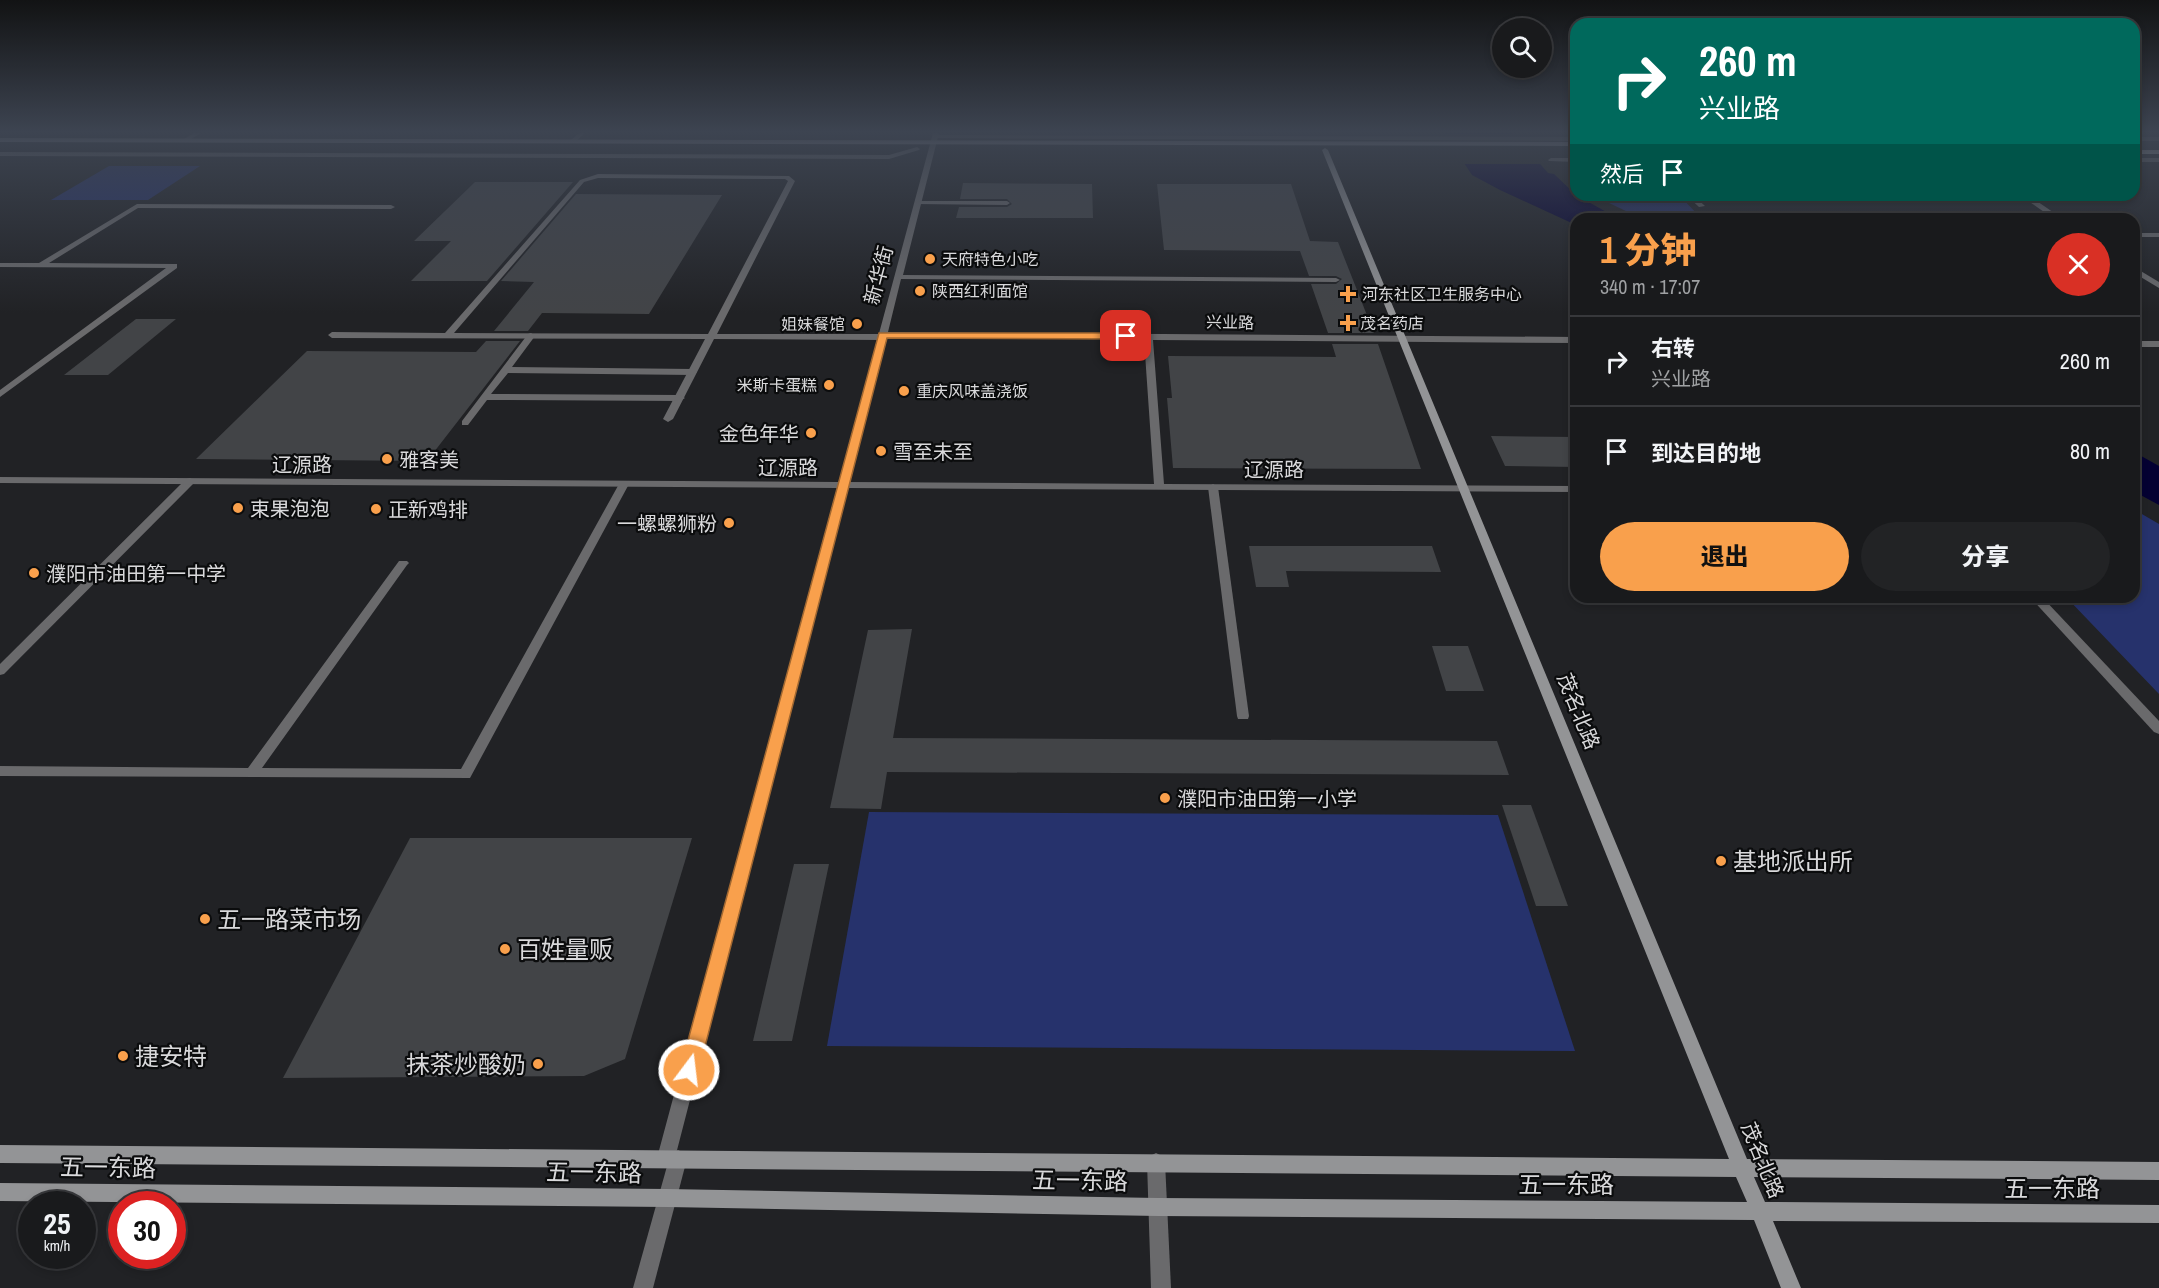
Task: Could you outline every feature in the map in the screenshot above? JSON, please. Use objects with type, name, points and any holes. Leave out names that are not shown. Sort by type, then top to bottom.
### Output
[{"type":"street","points":[[448,335],[571,193]]},
{"type":"street","points":[[668,419],[786,193]]},
{"type":"street","name":"新华街","points":[[643,1288],[667,1198],[672,1159],[920,193]]},
{"type":"street","name":"茂名北路","points":[[1343,193],[1791,1288]]},
{"type":"street","points":[[1696,201],[1701,206]]},
{"type":"street","points":[[2033,201],[2051,213]]},
{"type":"street","points":[[917,203],[1007,203]]},
{"type":"street","points":[[39,266],[136,206],[392,207]]},
{"type":"street","points":[[2140,235],[2159,235]]},
{"type":"street","points":[[0,265],[174,266],[0,394]]},
{"type":"street","points":[[2140,273],[2159,285]]},
{"type":"street","points":[[898,277],[1336,280]]},
{"type":"street","name":"兴业路","points":[[332,335],[1148,336],[1570,340]]},
{"type":"street","points":[[465,423],[531,336]]},
{"type":"street","points":[[1148,336],[1159,487]]},
{"type":"street","points":[[2140,344],[2159,344]]},
{"type":"street","points":[[505,370],[693,372]]},
{"type":"street","points":[[485,397],[680,398]]},
{"type":"street","name":"辽源路","points":[[0,480],[1570,489]]},
{"type":"street","points":[[0,671],[190,481]]},
{"type":"street","points":[[0,771],[465,774],[624,484]]},
{"type":"street","points":[[1212,487],[1243,716]]},
{"type":"street","points":[[251,773],[402,563]]},
{"type":"street","points":[[2042,603],[2159,729]]},
{"type":"street","name":"五一东路","points":[[0,1154],[2159,1171]]},
{"type":"street","points":[[1156,1162],[1161,1288]]},
{"type":"street","name":"五一东路","points":[[0,1192],[667,1198],[1158,1207],[2159,1214]]},
{"type":"shaded area","points":[[63,193],[159,193],[148,200],[51,200]]},
{"type":"shaded area","points":[[1507,193],[1570,193],[1570,201],[1587,201],[1608,213],[1570,213],[1570,222]]},
{"type":"shaded area","points":[[1605,201],[1685,201],[1696,213],[1630,213]]},
{"type":"shaded area","points":[[2140,455],[2159,466],[2159,505],[2140,495]]},
{"type":"shaded area","points":[[2140,513],[2159,524],[2159,694],[2072,603],[2140,603]]},
{"type":"shaded area","points":[[869,812],[1498,815],[1575,1051],[827,1046]]},
{"type":"building","points":[[464,193],[563,193],[487,281],[411,281],[451,241],[414,241]]},
{"type":"building","points":[[961,193],[1092,193],[1093,218],[956,218],[959,207],[1007,207],[1012,204],[1007,199],[960,199]]},
{"type":"building","points":[[1158,193],[1294,193],[1310,241],[1338,242],[1374,333],[1328,333],[1311,284],[1336,284],[1342,279],[1336,276],[1309,276],[1300,251],[1164,250]]},
{"type":"building","points":[[576,194],[722,195],[649,314],[542,313],[528,331],[494,331],[534,282],[501,281]]},
{"type":"building","points":[[136,319],[176,319],[108,375],[64,375]]},
{"type":"building","points":[[486,341],[520,341],[427,461],[196,459],[307,351],[476,352]]},
{"type":"building","points":[[1332,344],[1378,344],[1421,469],[1173,468],[1167,398],[1172,398],[1168,356],[1336,357]]},
{"type":"building","points":[[1491,436],[1570,437],[1570,467],[1505,466]]},
{"type":"building","points":[[1249,546],[1432,546],[1441,572],[1286,571],[1289,587],[1256,587]]},
{"type":"building","points":[[912,629],[893,738],[1497,741],[1509,775],[887,772],[881,809],[830,808],[868,630]]},
{"type":"building","points":[[1432,646],[1468,646],[1484,691],[1446,691]]},
{"type":"building","points":[[1502,805],[1531,805],[1568,906],[1536,906]]},
{"type":"building","name":"百姓量贩","points":[[410,838],[692,838],[625,1059],[584,1076],[283,1078]]},
{"type":"building","points":[[794,864],[829,864],[792,1041],[753,1041]]},
{"type":"place","name":"天府特色小吃","points":[[930,259]]},
{"type":"place","name":"陕西红利面馆","points":[[920,291]]},
{"type":"place","name":"河东社区卫生服务中心","points":[[1348,294]]},
{"type":"place","name":"茂名药店","points":[[1348,323]]},
{"type":"place","name":"姐妹餐馆","points":[[857,324]]},
{"type":"place","name":"米斯卡蛋糕","points":[[829,385]]},
{"type":"place","name":"重庆风味盖浇饭","points":[[904,391]]},
{"type":"place","name":"金色年华","points":[[811,433]]},
{"type":"place","name":"雪至未至","points":[[881,451]]},
{"type":"place","name":"雅客美","points":[[387,459]]},
{"type":"place","name":"束果泡泡","points":[[238,508]]},
{"type":"place","name":"正新鸡排","points":[[376,509]]},
{"type":"place","name":"一螺螺狮粉","points":[[729,523]]},
{"type":"place","name":"濮阳市油田第一中学","points":[[34,573]]},
{"type":"place","name":"濮阳市油田第一小学","points":[[1165,798]]},
{"type":"place","name":"基地派出所","points":[[1721,861]]},
{"type":"place","name":"五一路菜市场","points":[[205,919]]},
{"type":"place","name":"百姓量贩","points":[[505,949]]},
{"type":"place","name":"捷安特","points":[[123,1056]]},
{"type":"place","name":"抹茶炒酸奶","points":[[538,1064]]},
{"type":"route","points":[[689,1070],[882,335],[1126,336]]}]
